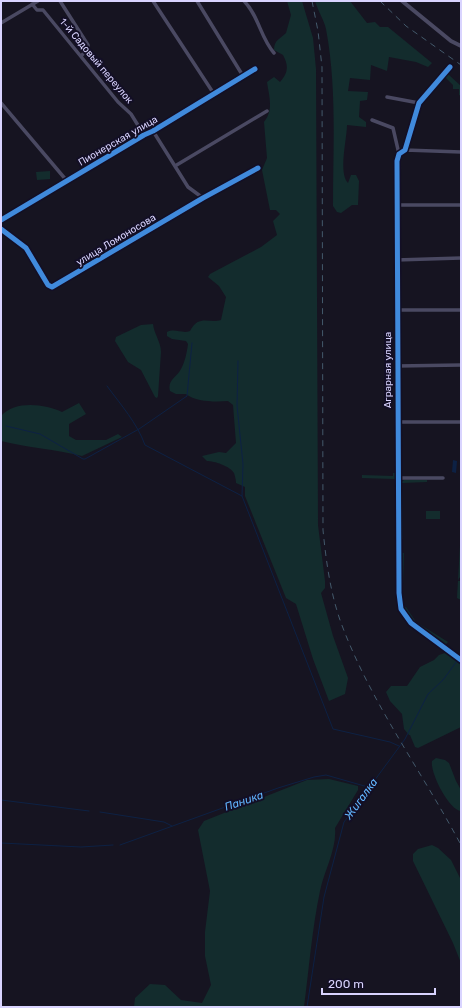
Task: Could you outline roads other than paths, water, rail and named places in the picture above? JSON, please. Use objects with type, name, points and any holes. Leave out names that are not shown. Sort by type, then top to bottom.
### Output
[{"type":"street","points":[[1,23],[38,1]]},
{"type":"street","points":[[60,1],[88,46],[88,49],[81,56]]},
{"type":"street","points":[[153,1],[214,94]]},
{"type":"street","points":[[197,1],[243,76]]},
{"type":"street","points":[[244,1],[251,8],[258,21],[268,47],[274,53]]},
{"type":"street","points":[[402,1],[451,41],[461,46]]},
{"type":"street","name":"1-й Садовый переулок","points":[[32,4],[37,10],[43,10],[118,102],[131,114],[144,135]]},
{"type":"street","points":[[372,120],[393,128],[400,154],[405,150],[419,103],[450,67]]},
{"type":"street","name":"Пионерская улица","points":[[1,220],[153,131],[255,68]]},
{"type":"street","points":[[387,97],[419,103]]},
{"type":"street","points":[[1,103],[67,181]]},
{"type":"street","points":[[175,166],[267,111]]},
{"type":"street","points":[[153,131],[188,187],[203,198]]},
{"type":"street","points":[[405,150],[461,152]]},
{"type":"street","name":"Аграрная улица","points":[[400,154],[397,161],[396,205],[398,593],[401,609],[411,623],[460,659]]},
{"type":"street","name":"улица Ломоносова","points":[[1,229],[26,248],[48,285],[52,288],[203,198],[258,168]]},
{"type":"street","points":[[396,205],[461,205]]},
{"type":"street","points":[[396,260],[461,258]]},
{"type":"street","points":[[397,310],[461,310]]},
{"type":"street","points":[[397,366],[461,365]]},
{"type":"street","points":[[398,422],[461,422]]},
{"type":"street","points":[[398,478],[443,478]]},
{"type":"water","points":[[453,460],[457,461],[456,473],[452,472]]},
{"type":"waterway","points":[[6,426],[40,434],[85,459],[139,429],[187,396],[192,343]]},
{"type":"waterway","points":[[238,361],[237,406],[243,464],[242,496]]},
{"type":"waterway","points":[[107,386],[133,422],[145,445],[242,496],[333,729],[390,742],[399,746]]},
{"type":"waterway","name":"Жигалка","points":[[307,1007],[324,897],[344,822],[405,739],[428,694],[443,680],[457,661]]},
{"type":"waterway","name":"Паника","points":[[120,845],[278,788],[314,777],[326,775],[368,787]]},
{"type":"waterway","points":[[1,800],[89,811]]},
{"type":"waterway","points":[[100,812],[164,822],[172,826]]},
{"type":"waterway","name":"Паника","points":[[1,843],[81,847],[113,845]]},
{"type":"railway","points":[[312,1],[318,31],[322,67],[323,530],[329,575],[340,620],[352,650],[380,707],[446,817],[461,845]]},
{"type":"railway","points":[[380,1],[406,26],[461,65]]}]
